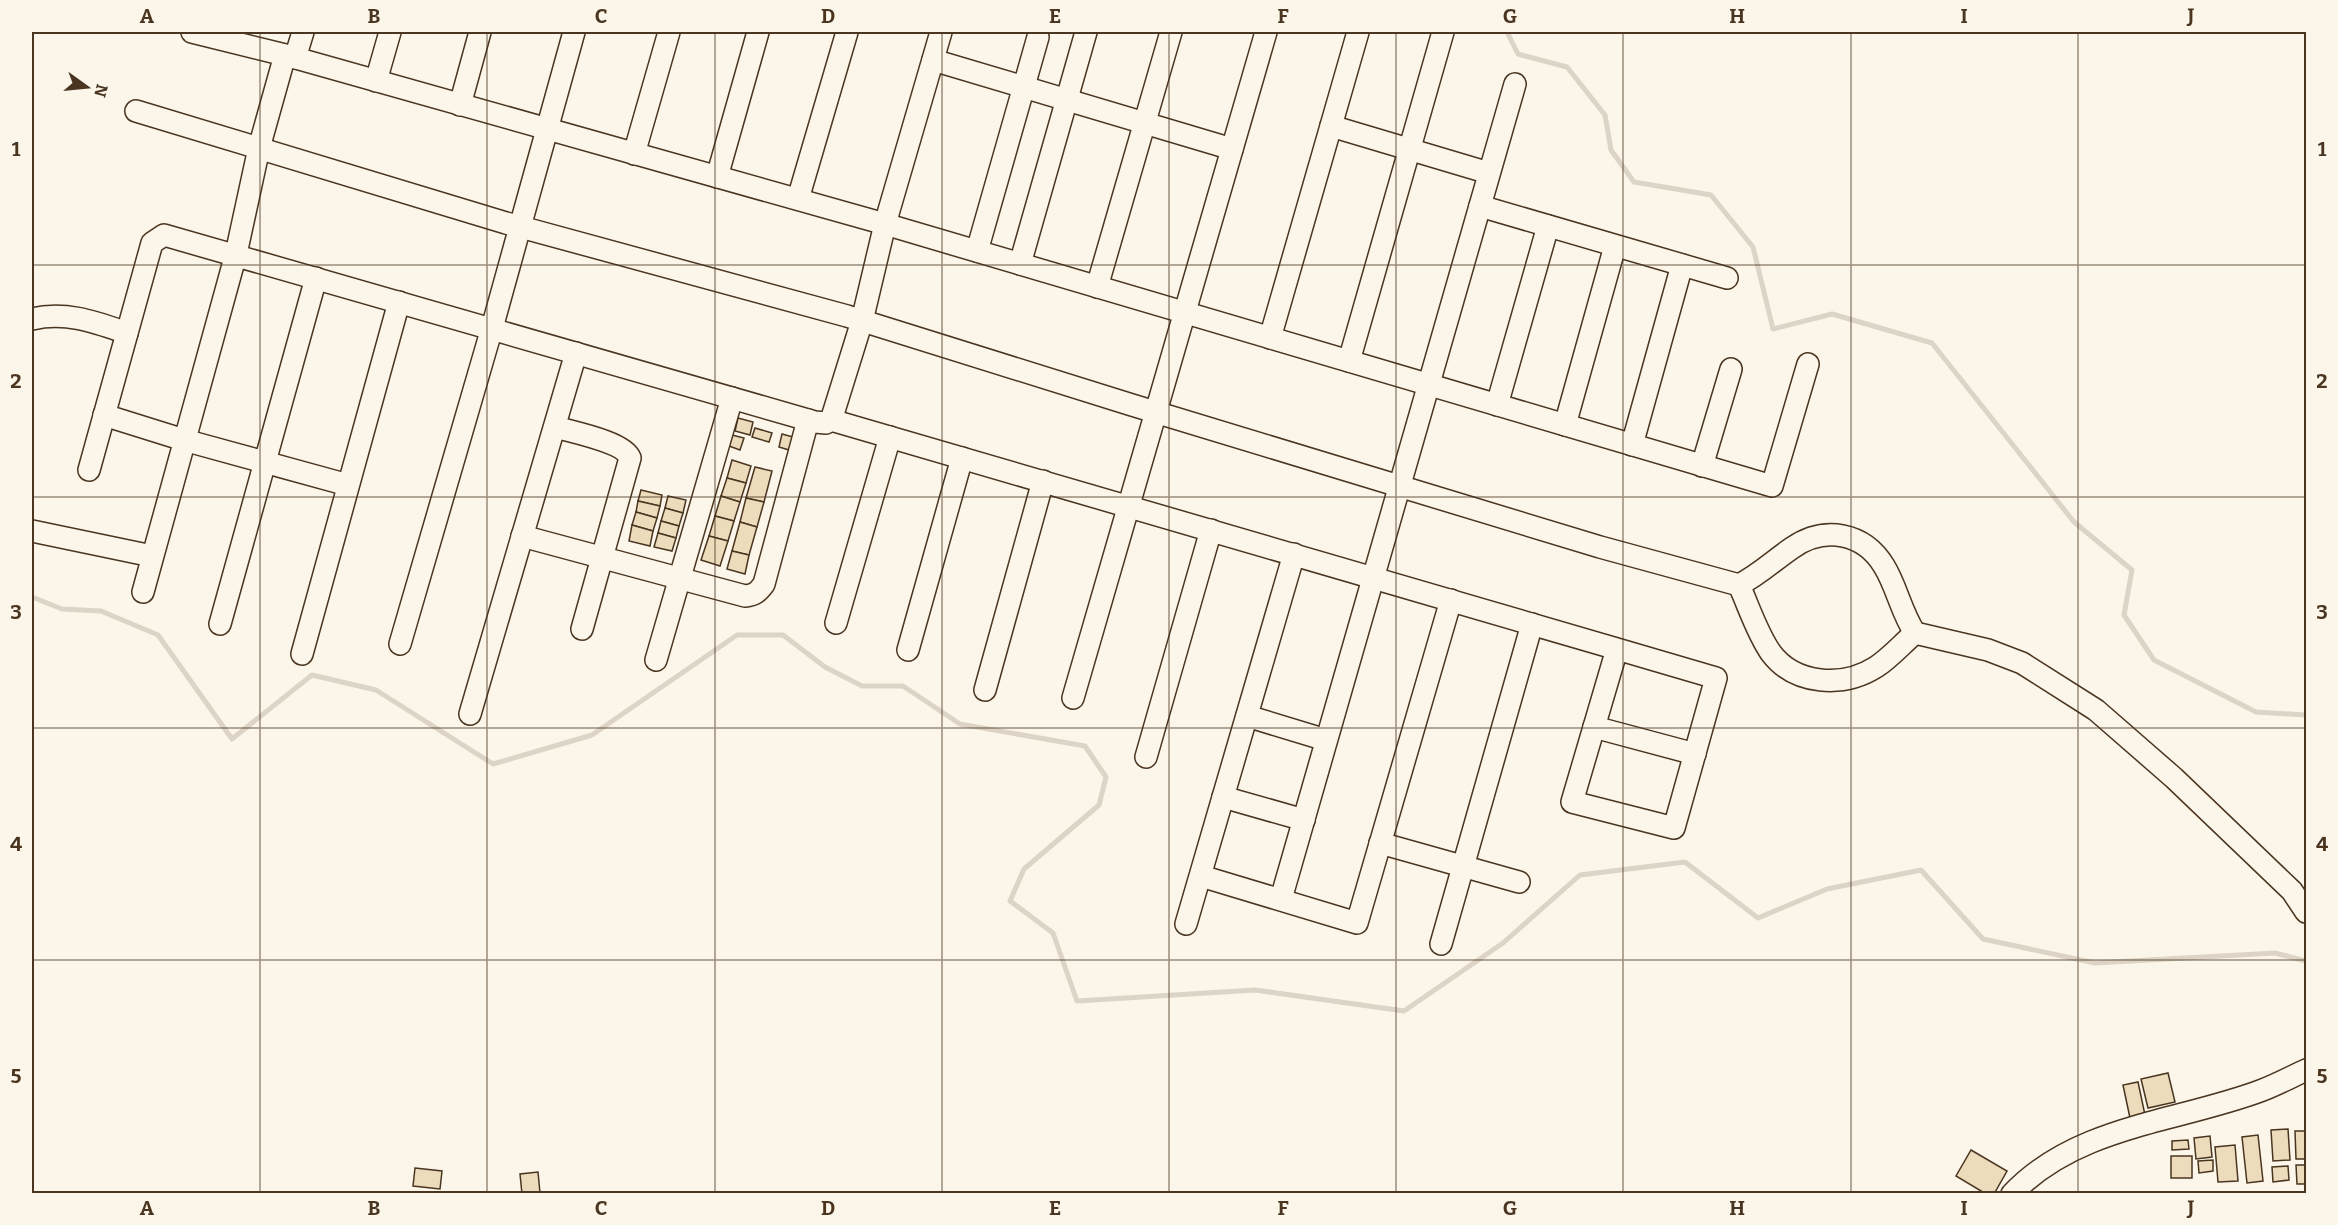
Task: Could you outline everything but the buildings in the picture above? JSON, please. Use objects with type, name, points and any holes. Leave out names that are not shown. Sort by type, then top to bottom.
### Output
[{"type":"street","points":[[192,32],[214,34],[546,130],[798,199],[1772,486],[1808,364]]},
{"type":"street","points":[[142,592],[236,254],[259,148],[290,56],[303,32]]},
{"type":"street","points":[[376,81],[390,32]]},
{"type":"street","points":[[460,105],[480,32]]},
{"type":"street","points":[[400,644],[492,328],[574,32]]},
{"type":"street","points":[[634,154],[669,32]]},
{"type":"street","points":[[717,177],[758,32]]},
{"type":"street","points":[[798,199],[847,32]]},
{"type":"street","points":[[89,470],[152,243],[164,235],[808,420],[826,423],[831,420],[862,321],[885,224],[941,32]]},
{"type":"street","points":[[1020,264],[1086,32]]},
{"type":"street","points":[[1097,287],[1171,32]]},
{"type":"street","points":[[1073,698],[1266,32]]},
{"type":"street","points":[[1270,338],[1358,32]]},
{"type":"street","points":[[1349,361],[1443,32]]},
{"type":"street","points":[[977,251],[1038,37]]},
{"type":"street","points":[[933,60],[1232,149]]},
{"type":"street","points":[[1281,899],[1515,84]]},
{"type":"street","points":[[136,111],[519,227],[862,321],[1600,547],[1739,585],[1760,574],[1794,547],[1815,537],[1843,535],[1861,541],[1873,550],[1894,584],[1905,618],[1915,633],[1988,650],[2022,663],[2096,710],[2174,778],[2292,891],[2307,912]]},
{"type":"street","points":[[1331,126],[1489,173]]},
{"type":"street","points":[[1480,206],[1727,278]]},
{"type":"street","points":[[1497,405],[1548,226]]},
{"type":"street","points":[[1565,425],[1615,246]]},
{"type":"street","points":[[1632,445],[1682,265]]},
{"type":"street","points":[[220,624],[316,278]]},
{"type":"street","points":[[302,654],[399,302]]},
{"type":"street","points":[[32,319],[57,315],[75,317],[127,333]]},
{"type":"street","points":[[470,714],[576,353]]},
{"type":"street","points":[[1702,466],[1731,369]]},
{"type":"street","points":[[656,660],[732,398]]},
{"type":"street","points":[[104,415],[348,486]]},
{"type":"street","points":[[522,536],[745,596],[758,592],[764,584],[808,420]]},
{"type":"street","points":[[831,420],[1294,554],[1716,678],[1674,828],[1572,802],[1617,649]]},
{"type":"street","points":[[555,427],[618,446],[628,453],[628,465],[582,629]]},
{"type":"street","points":[[836,623],[890,437]]},
{"type":"street","points":[[908,650],[962,458]]},
{"type":"street","points":[[985,690],[1043,481]]},
{"type":"street","points":[[1146,757],[1211,530]]},
{"type":"street","points":[[32,531],[152,556]]},
{"type":"street","points":[[1186,924],[1294,554]]},
{"type":"street","points":[[1739,585],[1772,653],[1795,674],[1826,681],[1848,679],[1876,667],[1915,633]]},
{"type":"street","points":[[1201,876],[1357,923],[1450,600]]},
{"type":"street","points":[[1441,944],[1532,624]]},
{"type":"street","points":[[1247,716],[1326,740]]},
{"type":"street","points":[[1594,727],[1695,754]]},
{"type":"street","points":[[1223,797],[1304,820]]},
{"type":"street","points":[[1380,843],[1520,882]]},
{"type":"street","points":[[2012,1194],[2021,1183],[2055,1159],[2093,1140],[2260,1091],[2307,1070]]},
{"type":"waterway","points":[[1507,32],[1518,54],[1567,67],[1605,115],[1611,150],[1634,182],[1711,195],[1753,247],[1773,329],[1832,314],[1932,343],[2074,522],[2132,570],[2124,615],[2154,660],[2256,712],[2306,715]]},
{"type":"waterway","points":[[32,597],[62,609],[101,611],[158,635],[232,739],[312,675],[376,690],[493,764],[592,735],[737,635],[783,635],[825,667],[862,686],[903,686],[960,724],[1085,746],[1106,777],[1099,805],[1024,869],[1010,901],[1053,933],[1077,1001],[1255,990],[1404,1011],[1503,943],[1580,875],[1685,862],[1758,918],[1827,889],[1921,870],[1983,939],[2095,963],[2275,953],[2306,961]]}]
